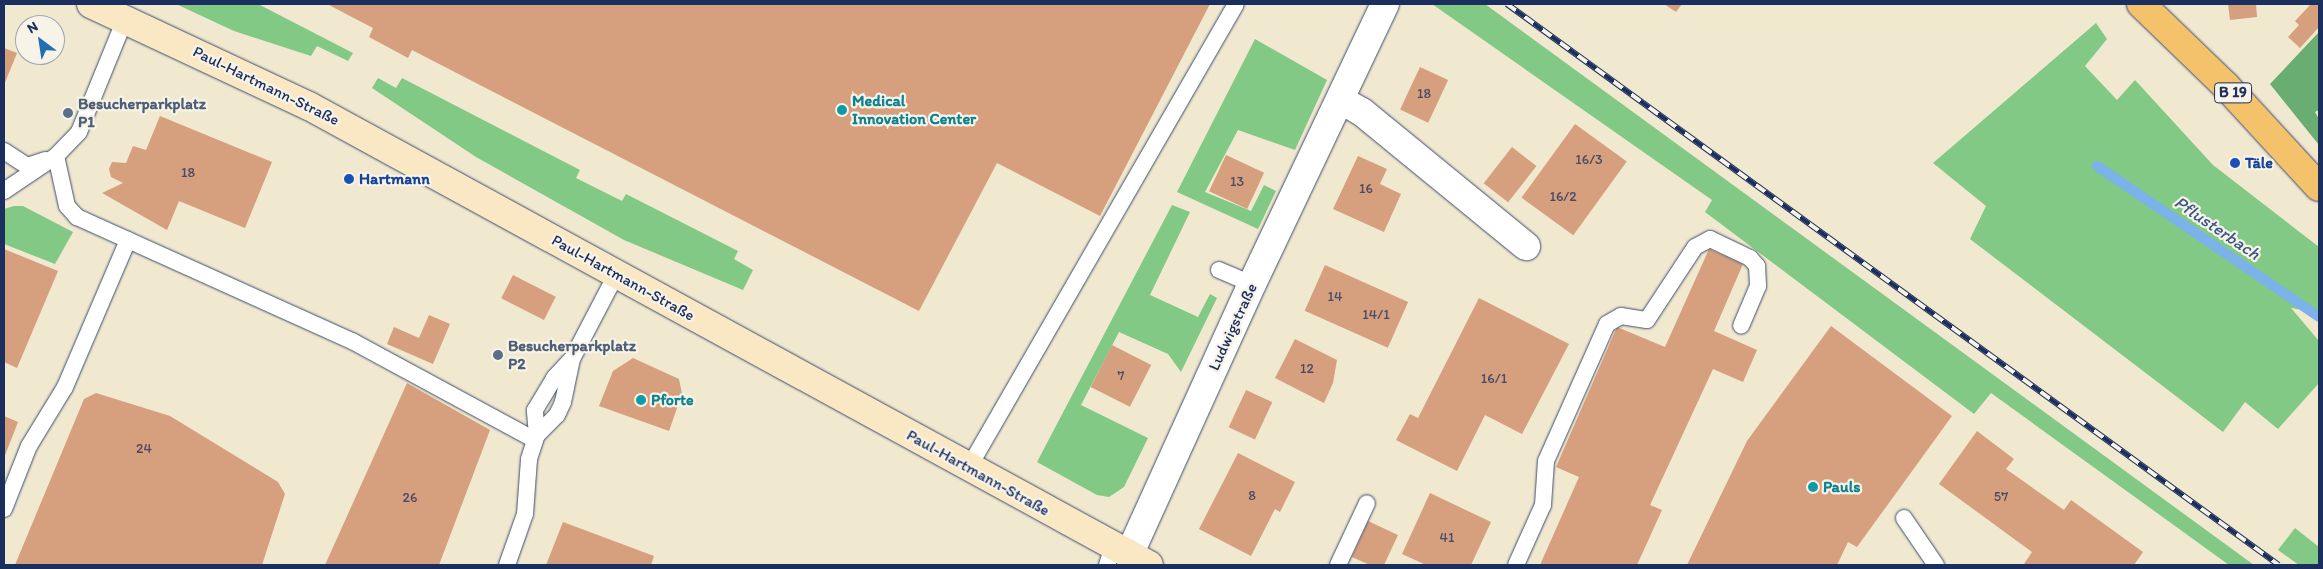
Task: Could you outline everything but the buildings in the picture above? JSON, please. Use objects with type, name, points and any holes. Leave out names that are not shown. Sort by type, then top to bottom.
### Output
[{"type":"main road","name":"Paul-Hartmann-Straße","points":[[91,4],[309,106],[968,467],[1124,558]]},
{"type":"main road","name":"B 19","points":[[2141,4],[2226,86],[2319,187]]},
{"type":"street","name":"Ludwigstraße","points":[[1124,558],[1385,4]]},
{"type":"street","points":[[1341,100],[1362,112],[1526,246]]},
{"type":"lane","points":[[968,467],[1236,4]]},
{"type":"lane","points":[[4,191],[56,156],[79,132],[125,19]]},
{"type":"lane","points":[[4,151],[27,166],[56,156]]},
{"type":"lane","points":[[56,156],[71,213],[352,341],[536,437]]},
{"type":"lane","points":[[1516,565],[1543,504],[1546,461],[1607,324],[1621,316],[1647,320],[1695,247],[1710,239],[1750,258],[1756,266],[1758,286],[1740,326]]},
{"type":"lane","points":[[4,509],[29,446],[65,388],[128,240]]},
{"type":"lane","points":[[1220,270],[1252,284]]},
{"type":"lane","points":[[507,565],[525,514],[529,459],[536,437],[535,410],[554,378],[572,359],[616,275]]},
{"type":"lane","points":[[536,437],[557,415],[563,402],[572,359]]},
{"type":"lane","points":[[1338,565],[1367,503]]},
{"type":"lane","points":[[1904,518],[1936,565]]},
{"type":"green space","points":[[176,4],[258,4],[353,53],[348,61],[317,46],[311,56],[234,31]]},
{"type":"green space","points":[[1432,4],[1485,4],[2254,565],[2229,565],[1991,393],[1974,414],[1705,212],[1712,200]]},
{"type":"green space","points":[[2096,23],[2107,39],[2085,66],[2117,100],[2135,80],[2213,165],[2319,247],[2319,313],[2291,308],[2319,341],[2319,383],[2278,429],[2245,402],[2223,432],[1970,239],[1986,206],[1933,163]]},
{"type":"green space","points":[[2319,32],[2319,110],[2315,112],[2319,119],[2319,145],[2270,84]]},
{"type":"green space","points":[[1255,39],[1327,80],[1295,150],[1238,130],[1205,192],[1251,211],[1264,185],[1276,191],[1258,229],[1177,192]]},
{"type":"green space","points":[[378,78],[396,88],[402,78],[580,170],[576,178],[622,201],[626,194],[738,251],[734,259],[753,270],[743,290],[624,240],[476,157],[372,88]]},
{"type":"green space","points":[[1172,205],[1190,212],[1150,295],[1198,317],[1210,294],[1217,298],[1181,372],[1168,354],[1119,332],[1081,405],[1148,438],[1124,487],[1109,497],[1097,495],[1037,462]]},
{"type":"green space","points":[[23,206],[73,232],[55,264],[4,244],[4,209]]},
{"type":"green space","points":[[2295,528],[2319,547],[2319,565],[2299,565],[2278,550]]},
{"type":"waterway","name":"Pflusterbach","points":[[2097,166],[2319,317]]},
{"type":"railway","points":[[1507,4],[2279,565]]},
{"type":"place","name":"Medical Innovation Center","points":[[842,110]]},
{"type":"place","name":"Besucherparkplatz P1","points":[[68,113]]},
{"type":"place","name":"Täle","points":[[2235,163]]},
{"type":"place","name":"Hartmann","points":[[349,179]]},
{"type":"place","name":"Besucherparkplatz P2","points":[[498,355]]},
{"type":"place","name":"Pforte","points":[[641,400]]},
{"type":"place","name":"Pauls","points":[[1813,487]]}]
